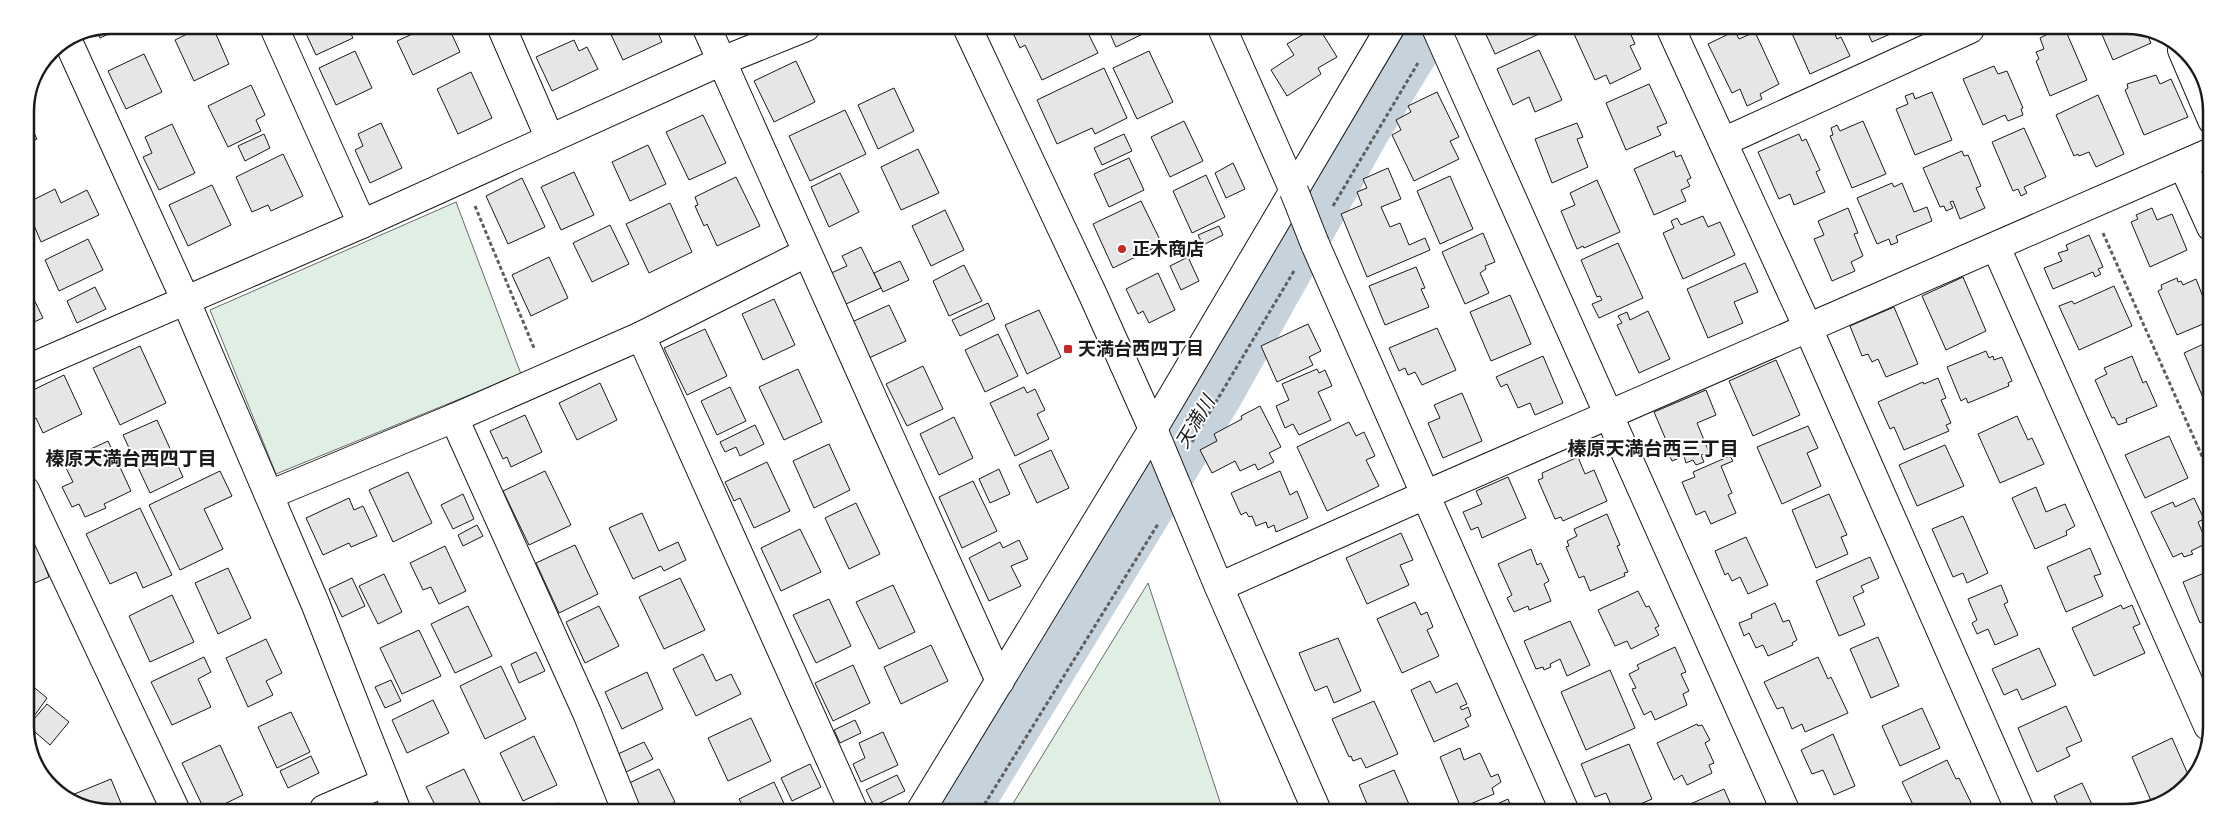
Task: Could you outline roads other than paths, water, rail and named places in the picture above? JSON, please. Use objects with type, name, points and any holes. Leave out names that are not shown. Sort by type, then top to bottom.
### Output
[{"type":"street","points":[[277,34],[362,224]]},
{"type":"street","points":[[504,34],[550,139]]},
{"type":"street","points":[[710,34],[765,156],[806,253],[1000,681]]},
{"type":"street","points":[[34,366],[362,224],[722,61],[789,34]]},
{"type":"street","points":[[970,34],[1153,429],[1219,587],[1314,804]]},
{"type":"street","points":[[1225,34],[1561,804]]},
{"type":"street","points":[[926,804],[1153,429],[1386,34]]},
{"type":"street","points":[[1439,34],[1782,804]]},
{"type":"street","points":[[1675,34],[1808,328],[2017,804]]},
{"type":"street","points":[[1723,142],[1959,34]]},
{"type":"street","points":[[69,46],[185,299],[315,603],[394,804]]},
{"type":"street","points":[[2189,67],[2202,97]]},
{"type":"street","points":[[1219,587],[1425,495],[2203,156]]},
{"type":"street","points":[[2183,165],[2203,209]]},
{"type":"street","points":[[1996,246],[2203,715]]},
{"type":"street","points":[[269,496],[641,336],[806,253]]},
{"type":"street","points":[[641,336],[850,804]]},
{"type":"street","points":[[454,418],[586,712],[624,804]]},
{"type":"street","points":[[34,509],[173,804]]},
{"type":"street","points":[[336,804],[384,783]]},
{"type":"waterway","name":"天満川","points":[[963,804],[1214,391],[1361,127],[1418,34]]},
{"type":"place","name":"正木商店","points":[[1122,249]]},
{"type":"place","name":"天満台西四丁目","points":[[1068,349]]},
{"type":"district","name":"榛原天満台西三丁目","points":[[1653,448]]},
{"type":"district","name":"榛原天満台西四丁目","points":[[131,458]]}]
